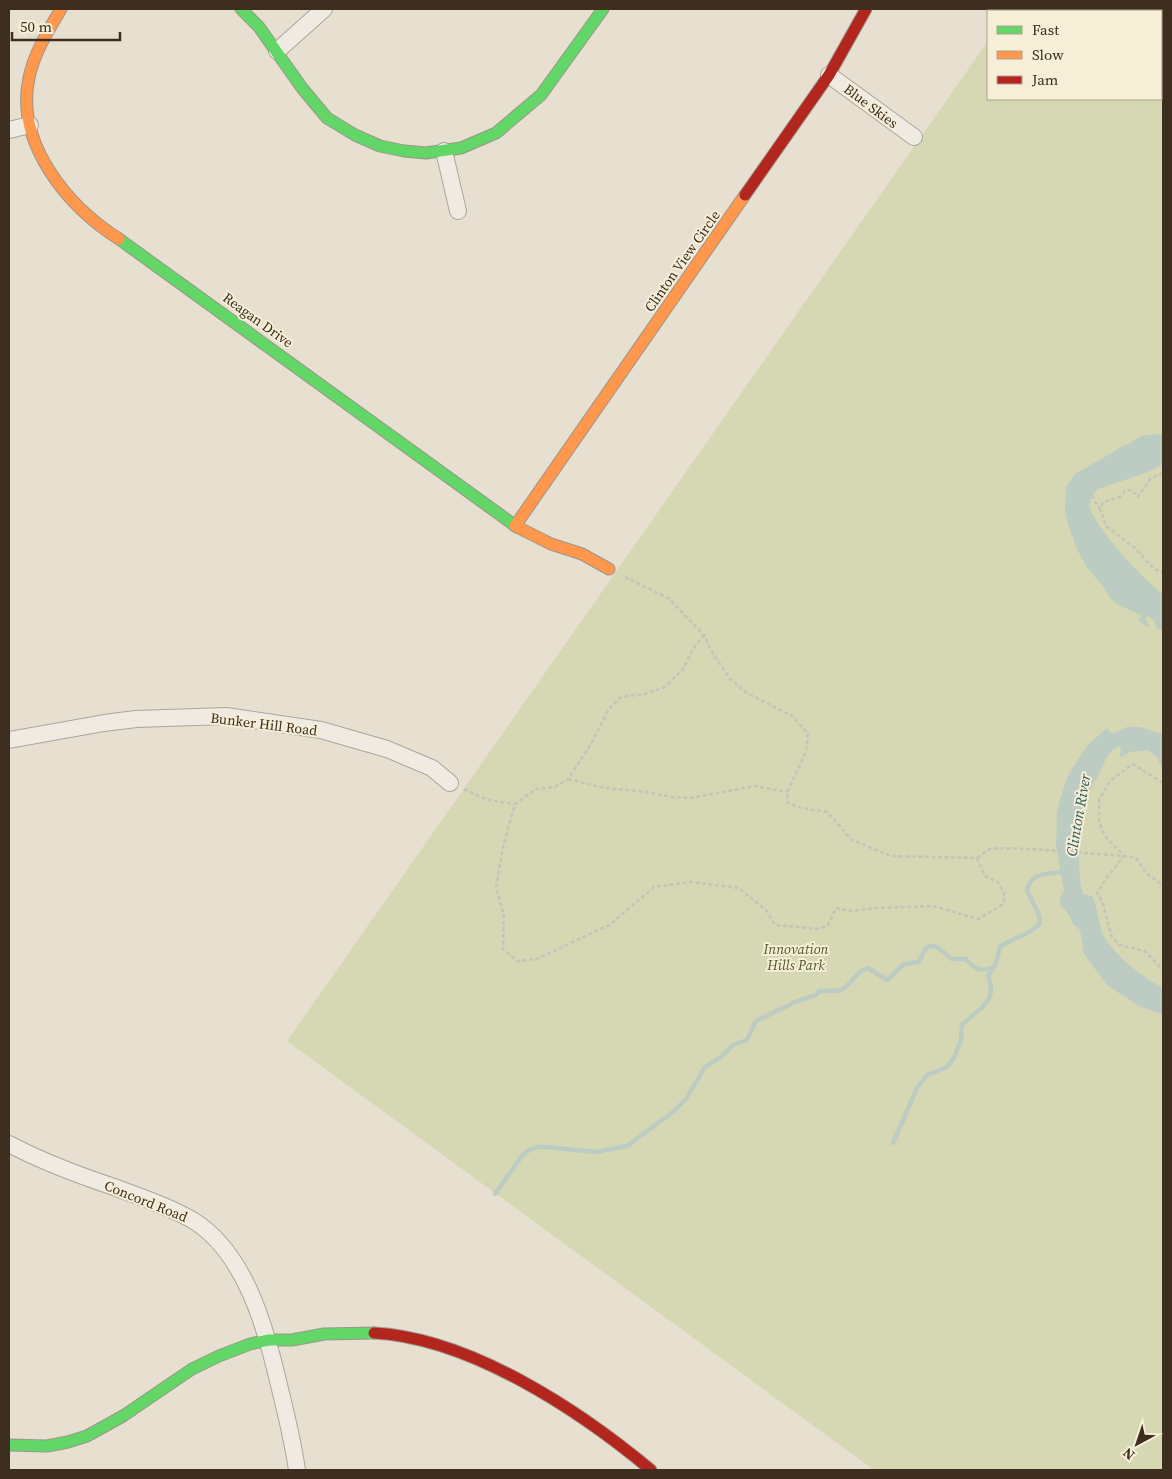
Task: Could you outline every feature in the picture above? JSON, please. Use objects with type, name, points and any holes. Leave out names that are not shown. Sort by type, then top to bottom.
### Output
[{"type":"street","name":"Reagan Drive","points":[[60,9],[41,43],[31,73],[27,88],[27,111],[34,139],[51,176],[98,225],[129,245],[379,428],[467,489],[515,526],[531,536],[582,554],[609,569]]},
{"type":"street","points":[[241,9],[259,27],[314,104],[327,118],[344,129],[380,146],[426,153],[461,148],[496,133],[541,95],[603,9]]},
{"type":"street","points":[[277,51],[324,9]]},
{"type":"street","name":"Clinton View Circle","points":[[515,526],[829,74],[866,9]]},
{"type":"street","name":"Blue Skies","points":[[829,74],[914,137]]},
{"type":"street","points":[[9,130],[30,125]]},
{"type":"street","points":[[444,151],[458,211]]},
{"type":"street","name":"Bunker Hill Road","points":[[9,740],[128,720],[226,716],[321,730],[387,749],[432,768],[450,782]]},
{"type":"street","name":"Concord Road","points":[[9,1144],[37,1159],[169,1208],[195,1222],[221,1244],[240,1273],[255,1305],[268,1340],[285,1406],[297,1470]]},
{"type":"street","points":[[9,1445],[46,1446],[81,1439],[121,1419],[192,1369],[233,1350],[268,1340],[291,1340],[313,1335],[353,1332],[397,1335],[428,1341],[483,1364],[545,1396],[592,1425],[651,1470]]},
{"type":"path","points":[[1100,509],[1103,502],[1120,497],[1125,491],[1132,490],[1138,497],[1150,479],[1163,473]]},
{"type":"path","points":[[1092,495],[1100,509],[1106,526],[1135,548],[1153,568],[1163,572]]},
{"type":"path","points":[[609,569],[668,598],[704,636],[712,652],[730,678],[747,693],[792,716],[808,734],[806,752],[787,792],[788,802],[801,808],[827,812],[852,840],[891,856],[977,858],[992,848],[1124,856],[1136,858],[1146,873],[1163,885]]},
{"type":"path","points":[[704,636],[693,649],[683,668],[665,688],[644,694],[621,697],[609,709],[588,749],[568,779],[556,786],[536,789],[514,804],[503,847],[496,888],[504,916],[503,949],[517,960],[537,959],[610,925],[654,888],[691,882],[739,888],[767,911],[775,925],[820,929],[828,925],[836,908],[852,911],[875,908],[933,906],[978,919],[1002,905],[1005,896],[999,883],[984,876],[977,858]]},
{"type":"path","points":[[1124,856],[1104,835],[1099,821],[1099,800],[1110,782],[1133,764],[1163,783]]},
{"type":"path","points":[[568,779],[605,788],[646,792],[671,797],[690,798],[755,786],[787,792]]},
{"type":"path","points":[[450,782],[487,800],[514,804]]},
{"type":"path","points":[[1124,856],[1097,893],[1102,901],[1112,937],[1119,945],[1145,951],[1163,970]]},
{"type":"green space","name":"Innovation Hills Park","points":[[1163,9],[1163,1470],[874,1470],[287,1041],[987,42],[987,100],[1162,100],[1162,10],[1010,10]]},
{"type":"water","points":[[1163,434],[1163,464],[1148,472],[1098,489],[1092,495],[1089,506],[1093,516],[1110,540],[1144,578],[1163,594],[1163,630],[1157,629],[1154,620],[1148,616],[1145,618],[1150,628],[1139,621],[1140,615],[1117,604],[1110,598],[1103,586],[1087,568],[1077,549],[1068,525],[1065,510],[1066,487],[1075,474],[1143,435]]},
{"type":"water","name":"Clinton River","points":[[1127,727],[1140,727],[1163,734],[1163,771],[1157,757],[1148,750],[1130,752],[1119,758],[1120,746],[1113,750],[1090,790],[1086,801],[1081,827],[1079,870],[1083,894],[1093,898],[1106,940],[1137,971],[1163,988],[1163,1015],[1139,1006],[1107,985],[1084,954],[1080,930],[1073,924],[1069,915],[1060,904],[1060,898],[1064,891],[1056,847],[1057,813],[1067,778],[1088,745],[1107,728],[1112,734]]},
{"type":"waterway","points":[[893,1143],[917,1088],[927,1075],[947,1067],[954,1058],[961,1040],[962,1025],[989,999],[991,985],[988,976],[996,963],[1000,947],[1026,934],[1040,923],[1039,915],[1027,890],[1029,884],[1039,875],[1060,872]]},
{"type":"waterway","points":[[495,1194],[522,1156],[529,1150],[537,1147],[596,1152],[627,1146],[673,1112],[686,1099],[705,1067],[721,1057],[733,1045],[747,1040],[756,1021],[795,1002],[816,995],[819,991],[840,990],[848,985],[864,969],[868,968],[887,980],[904,964],[919,962],[925,949],[930,946],[937,947],[952,959],[966,959],[972,966],[978,969],[994,967]]},
{"type":"traffic: fast","points":[[241,9],[259,27],[302,88],[327,118],[355,135],[380,146],[426,153],[461,148],[496,133],[541,95],[603,9]]},
{"type":"traffic: fast","points":[[119,239],[517,527]]},
{"type":"traffic: fast","points":[[9,1445],[47,1446],[87,1436],[123,1416],[192,1369],[250,1344],[269,1340],[292,1340],[324,1334],[374,1333]]},
{"type":"traffic: slow","points":[[61,9],[42,42],[31,69],[27,102],[30,126],[38,149],[49,170],[64,191],[81,209],[119,239]]},
{"type":"traffic: slow","points":[[515,526],[745,195]]},
{"type":"traffic: slow","points":[[517,527],[551,544],[582,554],[609,569]]},
{"type":"traffic: jam","points":[[745,195],[829,75],[866,9]]},
{"type":"traffic: jam","points":[[374,1333],[411,1338],[448,1348],[522,1381],[591,1424],[651,1470]]}]
